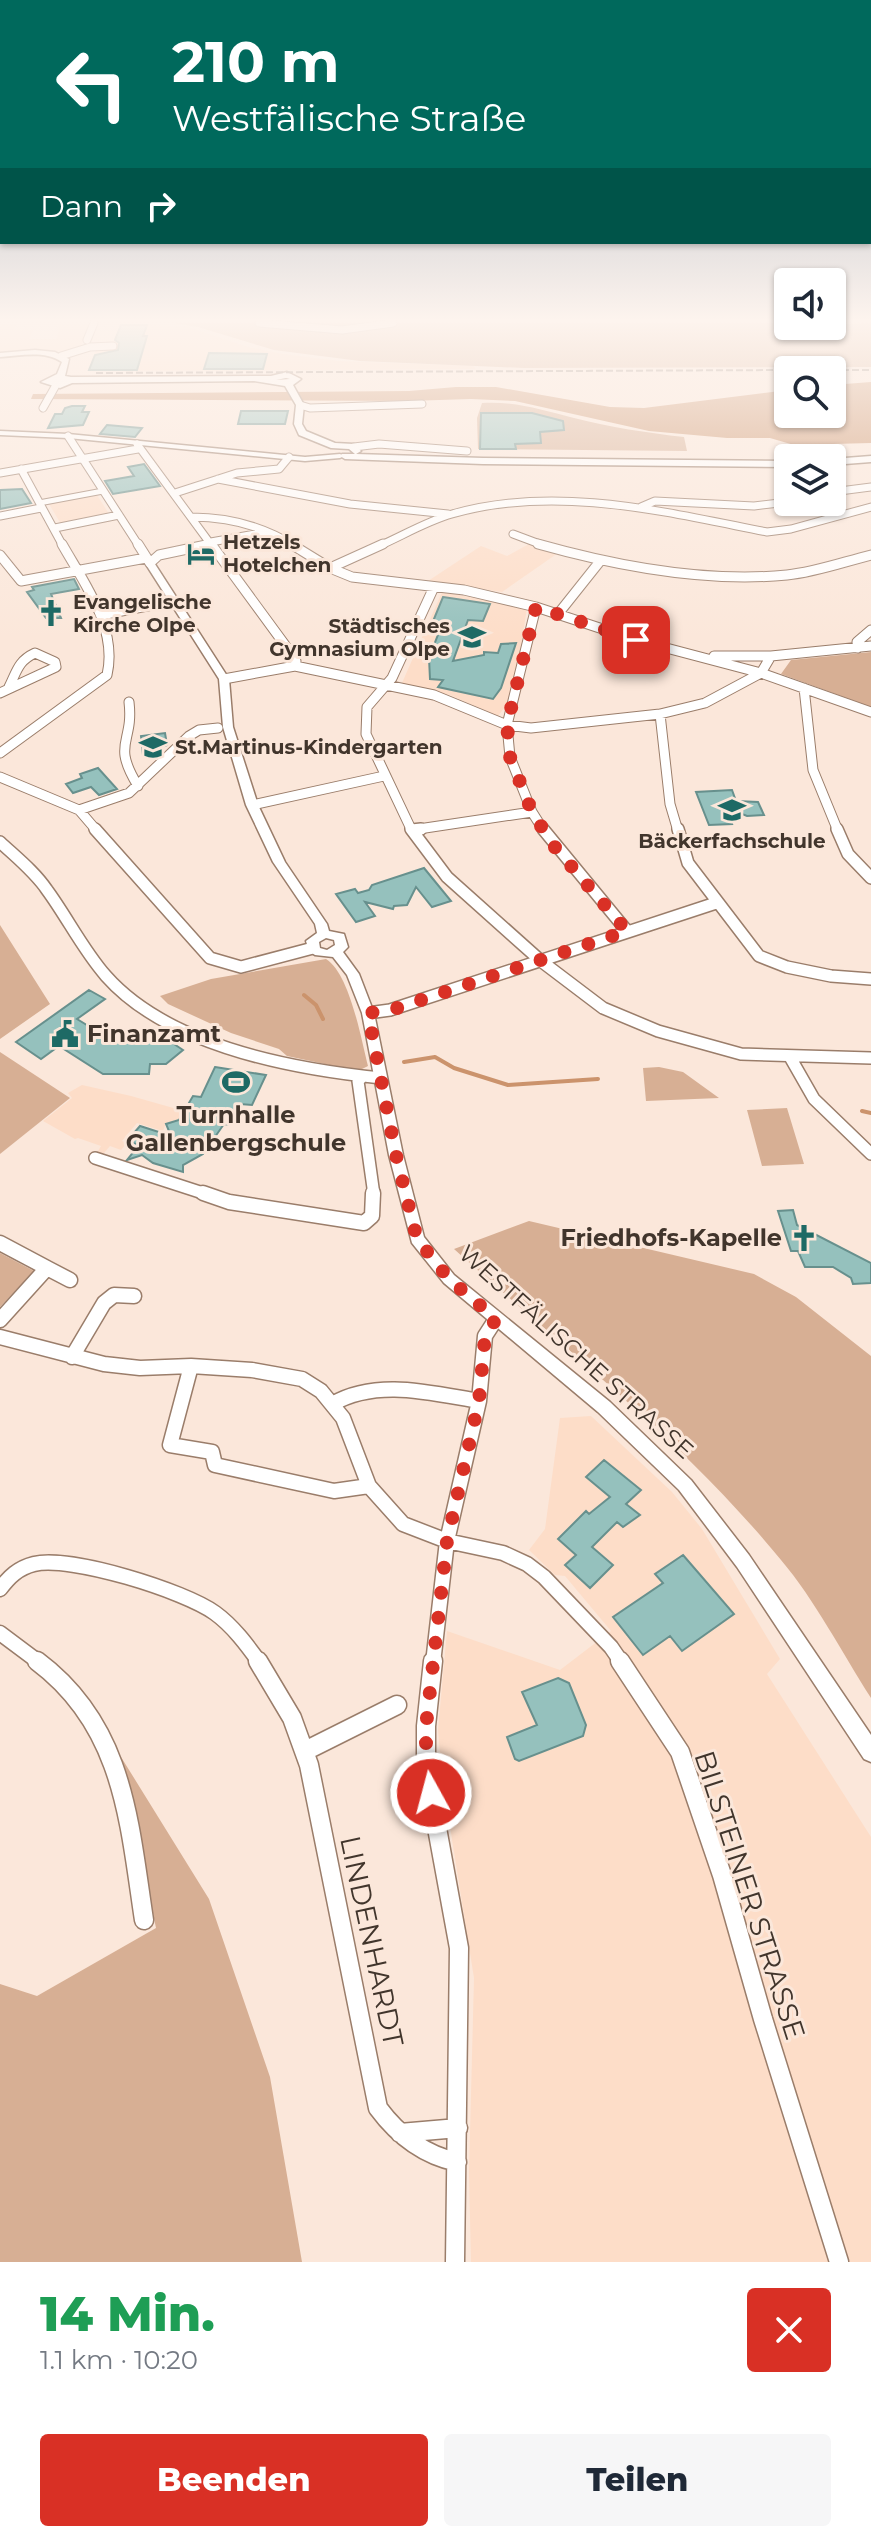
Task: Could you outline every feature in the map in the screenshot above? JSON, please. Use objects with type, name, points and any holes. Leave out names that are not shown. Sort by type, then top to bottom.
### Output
[{"type":"main road","points":[[299,429],[306,436],[337,452],[388,459],[774,464]]},
{"type":"main road","points":[[337,452],[355,449],[388,459]]},
{"type":"main road","points":[[846,461],[871,459]]},
{"type":"street","points":[[0,433],[68,436],[137,446],[315,460],[337,452]]},
{"type":"street","points":[[68,436],[224,679],[228,727],[252,805],[279,862],[321,924],[324,934]]},
{"type":"street","points":[[355,449],[379,444],[467,451]]},
{"type":"street","points":[[137,446],[175,493],[291,653],[296,661],[295,666]]},
{"type":"street","points":[[0,473],[137,446]]},
{"type":"street","points":[[147,456],[152,449],[165,446]]},
{"type":"street","points":[[175,493],[237,473],[279,469],[289,457]]},
{"type":"street","points":[[0,753],[106,676],[106,628],[101,615],[21,469]]},
{"type":"street","points":[[218,479],[350,504],[453,513],[551,502],[599,502],[641,507],[767,532],[791,529],[871,507]]},
{"type":"street","points":[[846,490],[871,487]]},
{"type":"street","points":[[0,516],[103,491]]},
{"type":"street","points":[[641,507],[655,501],[731,506],[774,503]]},
{"type":"street","points":[[330,568],[453,513]]},
{"type":"street","points":[[55,528],[119,515]]},
{"type":"street","points":[[192,517],[230,518],[270,531],[330,568],[374,582],[483,594],[536,607],[636,640],[761,673],[871,712]]},
{"type":"street","points":[[0,555],[21,581],[270,531]]},
{"type":"street","points":[[513,534],[537,544],[601,560],[765,577],[801,573],[871,555]]},
{"type":"street","points":[[558,614],[601,560]]},
{"type":"street","points":[[434,587],[392,678],[367,707],[366,734],[412,830],[447,877],[541,961],[603,1008],[658,1031],[733,1052],[790,1057],[871,1058]]},
{"type":"street","points":[[101,615],[173,601]]},
{"type":"street","points":[[536,607],[507,725],[510,757],[532,812],[553,845],[627,931]]},
{"type":"street","points":[[858,648],[857,642],[871,630]]},
{"type":"street","points":[[702,657],[771,656],[871,646]]},
{"type":"street","points":[[35,653],[55,662],[56,667],[4,690],[15,665],[23,658],[35,653]]},
{"type":"street","points":[[224,679],[295,666],[447,699],[507,725],[553,727],[660,714],[705,703],[761,673],[771,656]]},
{"type":"street","points":[[804,688],[813,770],[848,854],[871,878]]},
{"type":"street","points":[[129,702],[129,734],[124,761],[138,786]]},
{"type":"street","points":[[660,714],[670,804],[688,863],[716,903],[759,956],[787,967],[831,976],[871,979]]},
{"type":"street","points":[[79,810],[129,793],[189,736],[199,730],[218,728]]},
{"type":"street","points":[[252,805],[384,776]]},
{"type":"street","points":[[0,790],[5,780],[79,810],[210,958],[241,967],[313,948],[324,954],[336,952],[342,947],[342,940],[337,935],[324,934],[312,941],[313,948]]},
{"type":"street","points":[[412,830],[532,812]]},
{"type":"street","points":[[0,842],[45,886],[106,976],[153,1016],[216,1043],[319,1072],[381,1078]]},
{"type":"street","points":[[368,1013],[391,1010],[716,903]]},
{"type":"street","name":"WESTFÄLISCHE STRASSE","points":[[336,952],[353,974],[368,1013],[396,1155],[417,1239],[449,1279],[604,1407],[685,1485],[743,1561],[871,1752]]},
{"type":"street","points":[[790,1057],[801,1079],[831,1120],[871,1154]]},
{"type":"street","points":[[95,1158],[201,1195],[326,1219],[364,1223],[372,1216],[375,1197],[360,1105],[358,1081],[361,1078]]},
{"type":"street","points":[[0,1243],[70,1280]]},
{"type":"street","points":[[0,1320],[47,1268]]},
{"type":"street","points":[[72,1357],[104,1303],[114,1295],[134,1296]]},
{"type":"street","points":[[455,2262],[459,1948],[426,1768],[426,1726],[447,1541],[479,1401],[485,1336],[496,1319]]},
{"type":"street","points":[[0,1337],[72,1357],[140,1368],[191,1366],[170,1445],[212,1452],[215,1465],[334,1491],[369,1486]]},
{"type":"street","name":"BILSTEINER STRASSE","points":[[191,1366],[252,1370],[302,1379],[321,1391],[343,1418],[369,1486],[403,1524],[447,1541],[503,1553],[527,1564],[544,1577],[611,1647],[680,1752],[722,1875],[763,2019],[839,2262]]},
{"type":"street","points":[[332,1404],[344,1394],[369,1389],[479,1401]]},
{"type":"street","name":"LINDENHARDT","points":[[0,1589],[4,1582],[28,1564],[49,1561],[87,1567],[201,1605],[225,1621],[243,1642],[268,1679],[305,1751],[378,2108],[389,2125],[400,2133],[433,2155],[457,2162]]},
{"type":"street","points":[[0,1633],[67,1686],[84,1706],[100,1736],[123,1791],[144,1920]]},
{"type":"street","points":[[305,1751],[397,1705]]},
{"type":"street","points":[[400,2133],[458,2128]]},
{"type":"shaded area","points":[[477,429],[623,429],[684,437],[687,451],[478,449]]},
{"type":"shaded area","points":[[638,429],[871,429],[871,443],[791,444],[770,438],[727,438]]},
{"type":"shaded area","points":[[97,495],[109,514],[61,524],[49,504]]},
{"type":"shaded area","name":"Städtisches Gymnasium Olpe","points":[[529,544],[558,553],[502,592],[428,581],[481,546],[507,556]]},
{"type":"shaded area","name":"Städtisches Gymnasium Olpe","points":[[442,592],[527,608],[508,703],[498,716],[450,695],[402,683]]},
{"type":"shaded area","points":[[871,652],[871,707],[781,674],[791,660]]},
{"type":"shaded area","points":[[0,925],[50,1004],[0,1039]]},
{"type":"shaded area","points":[[326,959],[342,978],[353,1008],[368,1066],[358,1071],[287,1056],[279,1049],[231,1033],[168,1004],[160,996],[211,979]]},
{"type":"shaded area","points":[[0,1052],[70,1098],[0,1154]]},
{"type":"shaded area","points":[[659,1067],[683,1072],[719,1098],[646,1101],[643,1068]]},
{"type":"shaded area","points":[[82,1085],[184,1111],[176,1123],[166,1123],[163,1131],[137,1123],[122,1141],[127,1143],[121,1150],[110,1146],[104,1153],[97,1153],[101,1146],[75,1139],[43,1121],[72,1098],[68,1093]]},
{"type":"shaded area","points":[[787,1108],[804,1164],[762,1166],[747,1110]]},
{"type":"shaded area","points":[[529,1221],[754,1274],[796,1297],[871,1356],[871,1698],[805,1592],[744,1517],[624,1398],[454,1249]]},
{"type":"shaded area","points":[[0,1253],[34,1271],[0,1307]]},
{"type":"shaded area","points":[[591,1416],[672,1492],[702,1529],[780,1659],[767,1674],[871,1837],[871,2262],[471,2262],[469,2173],[474,1978],[442,1776],[438,1730],[447,1631],[560,1670],[611,1631],[565,1576],[555,1575],[529,1550],[545,1529],[560,1418]]},
{"type":"shaded area","points":[[121,1757],[209,1899],[270,2077],[302,2262],[0,2262],[0,1984],[37,1996],[156,1928]]},
{"type":"building","points":[[104,429],[142,429],[135,437],[100,434]]},
{"type":"building","points":[[481,429],[564,429],[540,432],[541,443],[515,444],[516,449],[480,449]]},
{"type":"building","points":[[144,464],[160,486],[113,494],[105,481],[134,476],[128,467]]},
{"type":"building","points":[[22,489],[31,503],[0,509],[0,490]]},
{"type":"building","points":[[74,579],[79,589],[51,594],[61,618],[46,618],[27,592],[34,590],[32,587]]},
{"type":"building","name":"Städtisches Gymnasium Olpe","points":[[443,597],[490,604],[483,621],[468,620],[453,661],[484,655],[484,652],[498,653],[501,644],[516,643],[501,688],[493,699],[438,687],[443,680],[430,679],[429,658],[439,632],[429,631]]},
{"type":"building","name":"St.Martinus-Kindergarten","points":[[165,733],[167,745],[156,749],[157,754],[143,755],[141,736]]},
{"type":"building","points":[[98,768],[117,789],[99,795],[91,787],[73,793],[66,784],[82,778],[80,774]]},
{"type":"building","name":"Bäckerfachschule","points":[[732,790],[736,801],[758,802],[764,815],[747,816],[725,807],[732,824],[709,825],[696,792]]},
{"type":"building","points":[[424,868],[451,901],[432,907],[416,887],[407,905],[394,906],[393,909],[365,902],[375,916],[356,922],[336,894],[355,889],[358,893],[369,890],[372,885]]},
{"type":"building","name":"Finanzamt","points":[[89,990],[105,999],[77,1019],[108,1038],[152,1038],[163,1030],[181,1039],[174,1044],[183,1050],[166,1064],[150,1064],[149,1074],[103,1074],[59,1046],[41,1059],[16,1042]]},
{"type":"building","points":[[215,1067],[266,1075],[252,1105],[240,1104],[230,1125],[224,1124],[203,1154],[183,1165],[183,1172],[153,1163],[142,1155],[127,1160],[139,1145],[127,1141],[140,1126],[171,1136],[166,1124],[179,1120],[193,1096],[201,1097]]},
{"type":"building","name":"Friedhofs-Kapelle","points":[[793,1210],[797,1225],[871,1263],[871,1283],[853,1284],[851,1278],[833,1267],[805,1267],[798,1251],[791,1251],[778,1211]]},
{"type":"building","points":[[604,1460],[641,1490],[626,1504],[640,1515],[623,1527],[617,1522],[592,1547],[613,1565],[590,1588],[565,1565],[576,1555],[558,1539],[586,1511],[589,1514],[610,1497],[586,1477]]},
{"type":"building","points":[[683,1555],[734,1614],[682,1651],[670,1636],[643,1655],[613,1617],[663,1583],[655,1574]]},
{"type":"building","points":[[558,1678],[569,1683],[586,1725],[583,1736],[519,1761],[515,1759],[507,1737],[537,1725],[522,1692]]},
{"type":"waterway","points":[[304,995],[316,1005],[323,1019]]},
{"type":"waterway","points":[[404,1062],[435,1057],[454,1068],[508,1085],[598,1079]]},
{"type":"waterway","points":[[862,1111],[871,1113]]},
{"type":"place","name":"Hetzels Hotelchen","points":[[201,554]]},
{"type":"place","name":"Evangelische Kirche Olpe","points":[[51,613]]},
{"type":"place","name":"Städtisches Gymnasium Olpe","points":[[472,637]]},
{"type":"place","name":"St.Martinus-Kindergarten","points":[[153,747]]},
{"type":"place","name":"Bäckerfachschule","points":[[732,810]]},
{"type":"place","name":"Finanzamt","points":[[65,1034]]},
{"type":"place","name":"Turnhalle Gallenbergschule","points":[[236,1082]]},
{"type":"place","name":"Friedhofs-Kapelle","points":[[804,1238]]},
{"type":"route","points":[[431,1793],[426,1768],[426,1726],[447,1541],[479,1401],[485,1336],[487,1328],[496,1319],[449,1279],[417,1239],[396,1155],[368,1013],[391,1010],[627,931],[553,845],[532,812],[510,757],[507,725],[536,607],[636,640]]}]
